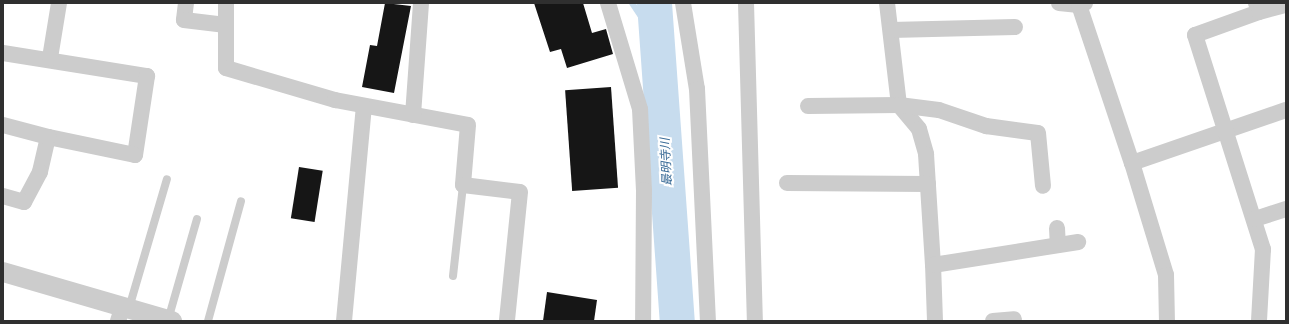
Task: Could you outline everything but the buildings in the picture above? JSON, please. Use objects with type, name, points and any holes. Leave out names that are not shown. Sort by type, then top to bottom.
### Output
[{"type":"street","points":[[50,58],[59,3]]},
{"type":"street","points":[[186,3],[184,20],[226,25]]},
{"type":"street","points":[[226,3],[226,68],[364,107],[468,125],[463,185],[520,192],[507,321]]},
{"type":"street","points":[[413,115],[420,3]]},
{"type":"street","points":[[608,3],[640,109],[644,190],[643,321]]},
{"type":"street","points":[[683,3],[697,89],[708,321]]},
{"type":"street","points":[[746,3],[755,321]]},
{"type":"street","points":[[888,3],[899,105],[919,129],[926,154],[935,321]]},
{"type":"street","points":[[1060,3],[1082,4],[1166,275],[1167,321]]},
{"type":"street","points":[[1259,321],[1263,249],[1255,219],[1195,35],[1258,7],[1286,5]]},
{"type":"street","points":[[891,30],[1015,27]]},
{"type":"street","points":[[3,53],[50,58],[146,76],[135,155],[48,137],[3,125]]},
{"type":"street","points":[[808,106],[899,105],[938,110],[986,126],[1038,132],[1043,186]]},
{"type":"street","points":[[344,321],[364,107]]},
{"type":"street","points":[[1132,163],[1286,110]]},
{"type":"street","points":[[3,196],[24,202],[40,172],[48,137]]},
{"type":"street","points":[[787,183],[928,184]]},
{"type":"street","points":[[1255,219],[1286,209]]},
{"type":"street","points":[[1057,228],[1058,245]]},
{"type":"street","points":[[933,265],[1078,242]]},
{"type":"street","points":[[3,272],[123,312],[170,320]]},
{"type":"street","points":[[993,321],[1014,319]]},
{"type":"lane","points":[[123,312],[167,179]]},
{"type":"lane","points":[[453,276],[463,185]]},
{"type":"lane","points":[[208,321],[242,201]]},
{"type":"lane","points":[[170,320],[197,219]]},
{"type":"waterway","points":[[632,3],[660,45]]},
{"type":"waterway","name":"最明寺川","points":[[654,3],[677,321]]}]
